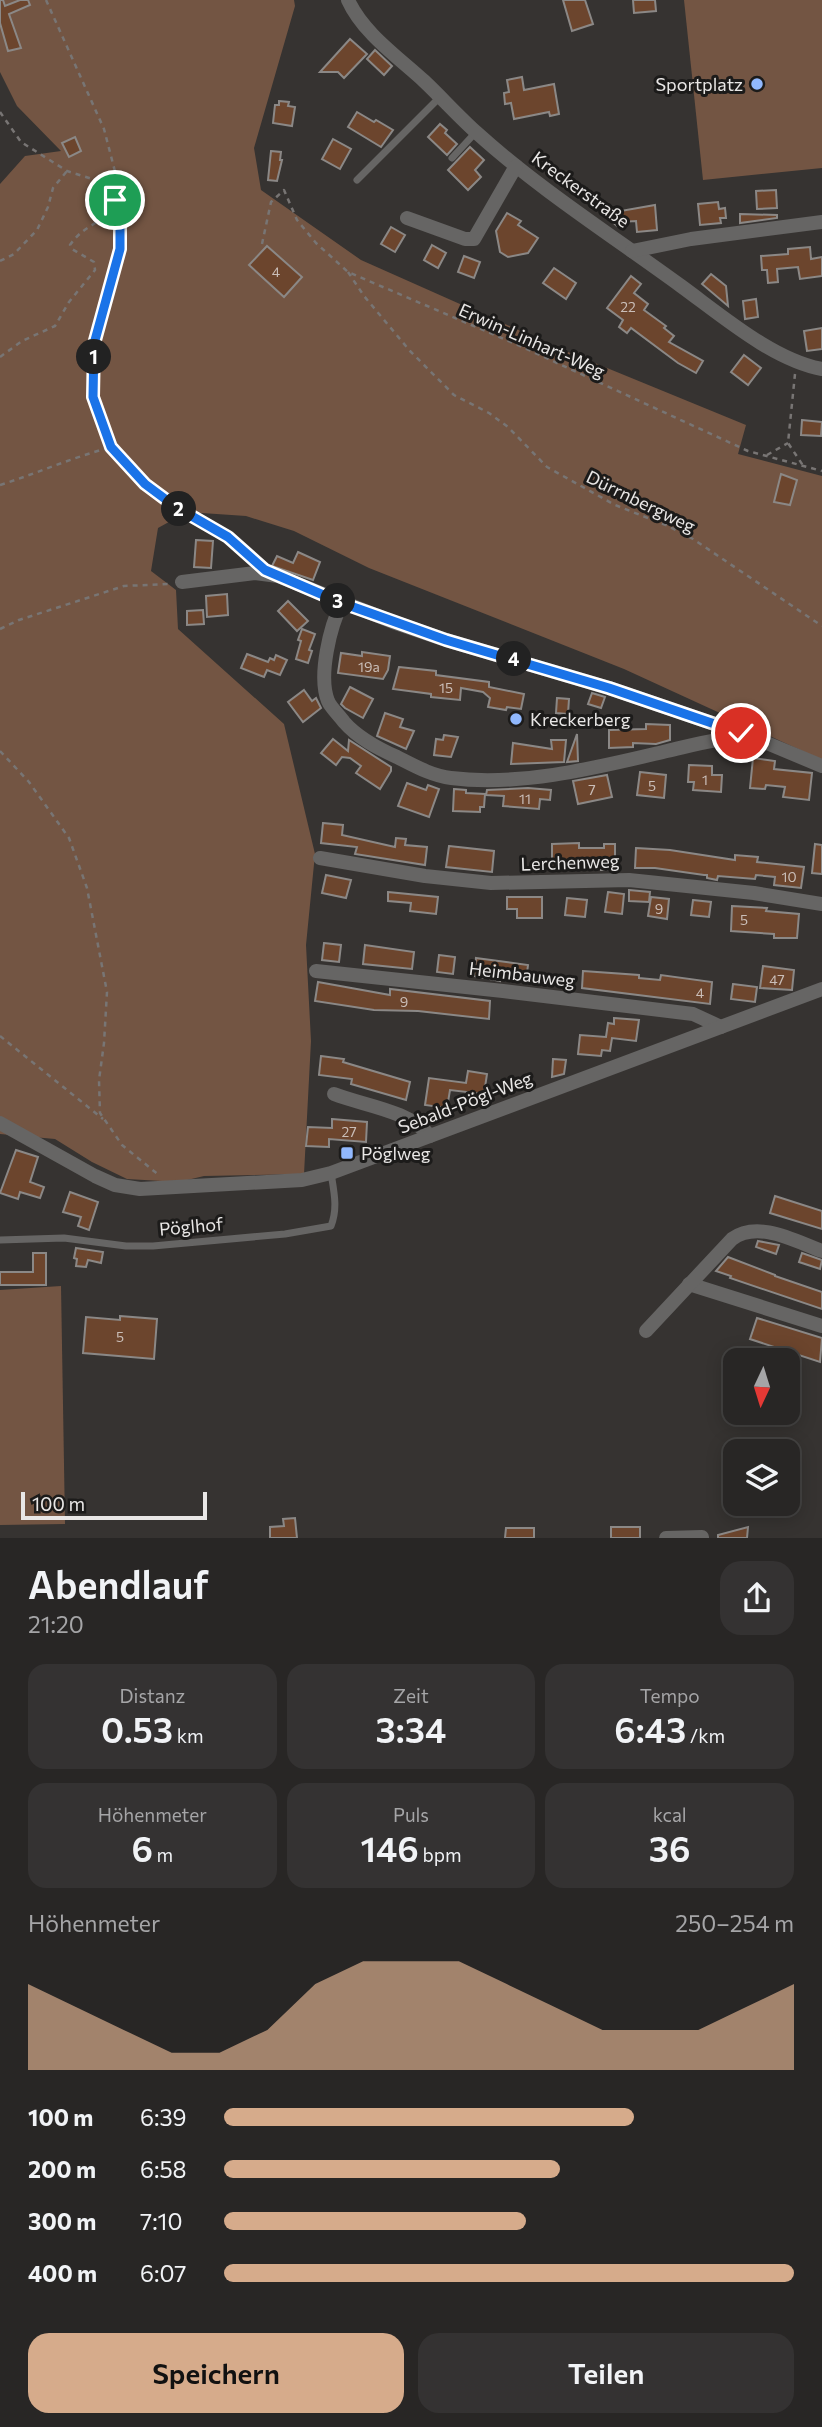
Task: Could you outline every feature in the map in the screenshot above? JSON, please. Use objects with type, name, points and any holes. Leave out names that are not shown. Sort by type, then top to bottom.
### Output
[{"type":"street","name":"Kreckerstraße","points":[[348,0],[359,18],[376,36],[476,132],[516,166],[754,339],[808,366],[822,369]]},
{"type":"street","points":[[407,218],[465,239],[474,239],[516,166]]},
{"type":"street","points":[[632,251],[691,239],[822,222]]},
{"type":"street","points":[[182,582],[255,573],[278,576],[342,603],[446,640],[609,688],[750,736],[822,766]]},
{"type":"street","points":[[342,603],[324,668],[328,703],[349,728],[374,746],[449,778],[506,780],[590,769],[722,738],[750,736]]},
{"type":"street","name":"Lerchenweg","points":[[320,858],[425,876],[491,883],[628,880],[754,893],[822,904]]},
{"type":"street","name":"Heimbauweg","points":[[316,971],[503,990],[693,1014],[721,1027]]},
{"type":"street","name":"Sebald-Pögl-Weg","points":[[0,1123],[115,1185],[140,1189],[302,1180],[331,1173],[822,989]]},
{"type":"street","points":[[334,1094],[406,1117],[421,1125],[430,1136]]},
{"type":"street","points":[[646,1331],[732,1239],[742,1232],[763,1231],[822,1251]]},
{"type":"street","points":[[689,1284],[822,1326]]},
{"type":"street","points":[[666,1538],[702,1537]]},
{"type":"lane","points":[[357,180],[441,96]]},
{"type":"lane","points":[[452,158],[476,132]]},
{"type":"lane","name":"Pöglhof","points":[[0,1240],[64,1238],[153,1246],[285,1234],[331,1226],[336,1214],[336,1202],[331,1173]]},
{"type":"path","points":[[46,0],[104,129],[120,187],[120,249],[94,344],[93,397],[111,447],[145,484],[176,507],[228,537],[256,562]]},
{"type":"path","points":[[0,112],[21,142],[67,171],[120,187]]},
{"type":"path","points":[[0,261],[14,254],[37,230],[53,188],[67,171]]},
{"type":"path","points":[[0,357],[22,341],[55,326],[69,302],[95,270],[94,262],[72,249],[70,245],[78,233],[97,224],[108,214],[120,187]]},
{"type":"path","name":"Erwin-Linhart-Weg","points":[[262,244],[271,202],[284,190],[297,220],[316,243],[348,272],[518,345],[748,451],[822,471]]},
{"type":"path","name":"Dürrnbergweg","points":[[348,272],[364,296],[410,351],[454,395],[508,427],[547,467],[615,505],[693,539],[822,626]]},
{"type":"path","points":[[796,360],[788,443],[804,467]]},
{"type":"path","points":[[766,456],[788,443]]},
{"type":"path","points":[[0,485],[46,470],[74,457],[111,447]]},
{"type":"path","points":[[0,629],[19,620],[124,586],[182,582]]},
{"type":"path","points":[[0,751],[29,782],[69,838],[87,888],[107,992],[99,1080],[100,1114],[122,1145],[174,1187]]},
{"type":"path","points":[[0,1035],[106,1122]]},
{"type":"shaded area","points":[[0,0],[294,0],[295,6],[254,148],[261,190],[361,260],[568,352],[746,425],[738,454],[822,476],[822,760],[624,669],[369,568],[294,531],[246,516],[187,512],[158,528],[151,571],[176,590],[178,629],[284,724],[315,854],[306,945],[311,1041],[304,1174],[204,1176],[179,1182],[127,1179],[92,1162],[55,1139],[0,1134],[0,184],[25,156],[61,151],[17,106],[0,72]]},
{"type":"shaded area","name":"Sportplatz","points":[[684,0],[822,0],[822,168],[703,180]]},
{"type":"shaded area","points":[[61,1286],[65,1524],[0,1525],[0,1290]]},
{"type":"building","points":[[0,0],[3,0],[5,6],[28,0],[30,5],[9,14],[21,48],[8,51],[0,23]]},
{"type":"building","points":[[563,0],[585,0],[593,24],[572,31]]},
{"type":"building","points":[[633,0],[655,0],[656,11],[634,13]]},
{"type":"building","points":[[350,39],[367,54],[344,78],[338,72],[320,72]]},
{"type":"building","points":[[375,50],[392,66],[384,75],[367,59]]},
{"type":"building","points":[[522,77],[524,90],[554,84],[559,114],[550,116],[549,112],[514,119],[511,103],[505,104],[504,93],[509,92],[507,80]]},
{"type":"building","points":[[279,101],[289,102],[288,106],[295,107],[292,126],[273,123],[275,105],[279,105]]},
{"type":"building","points":[[357,112],[393,130],[381,147],[348,127]]},
{"type":"building","points":[[440,124],[457,144],[447,155],[428,137]]},
{"type":"building","points":[[75,137],[81,151],[69,157],[62,143]]},
{"type":"building","points":[[333,139],[351,149],[340,169],[322,159]]},
{"type":"building","points":[[470,147],[484,160],[475,170],[481,177],[468,190],[448,170]]},
{"type":"building","points":[[271,151],[281,152],[277,181],[268,180]]},
{"type":"building","points":[[776,190],[777,208],[757,209],[756,191]]},
{"type":"building","points":[[718,202],[719,209],[725,208],[726,218],[720,218],[721,223],[700,225],[698,204]]},
{"type":"building","points":[[655,205],[657,230],[637,232],[636,221],[620,222],[617,226],[608,218],[617,208],[621,211]]},
{"type":"building","points":[[507,213],[521,221],[518,225],[538,238],[528,253],[508,257],[500,252],[496,231]]},
{"type":"building","points":[[740,214],[777,215],[777,218],[740,223]]},
{"type":"building","points":[[391,227],[405,235],[395,252],[381,244]]},
{"type":"building","points":[[432,245],[446,253],[438,268],[424,260]]},
{"type":"building","points":[[267,246],[302,277],[284,297],[249,265]]},
{"type":"building","points":[[810,247],[811,259],[822,257],[822,276],[800,279],[798,267],[777,269],[778,282],[768,283],[767,270],[762,270],[761,256],[788,254],[788,249]]},
{"type":"building","points":[[464,256],[480,262],[474,278],[458,272]]},
{"type":"building","points":[[554,268],[576,283],[566,299],[543,283]]},
{"type":"building","points":[[711,274],[726,286],[728,306],[702,284]]},
{"type":"building","points":[[631,276],[641,284],[634,293],[648,304],[644,310],[666,326],[664,328],[674,336],[669,342],[703,361],[696,373],[631,328],[627,333],[619,327],[623,320],[607,308]]},
{"type":"building","points":[[756,299],[758,317],[745,319],[743,301]]},
{"type":"building","points":[[822,328],[822,349],[807,351],[804,331]]},
{"type":"building","points":[[744,355],[761,368],[748,385],[731,372]]},
{"type":"building","points":[[802,420],[822,422],[821,436],[801,435]]},
{"type":"building","points":[[781,474],[797,480],[790,505],[774,502]]},
{"type":"building","points":[[196,540],[213,541],[211,568],[194,567]]},
{"type":"building","points":[[298,552],[320,562],[313,580],[272,566],[277,556],[293,563]]},
{"type":"building","points":[[227,594],[228,615],[207,617],[206,596]]},
{"type":"building","points":[[288,601],[308,621],[297,631],[278,611]]},
{"type":"building","points":[[203,610],[204,624],[187,625],[187,611]]},
{"type":"building","points":[[302,629],[315,634],[308,663],[296,659]]},
{"type":"building","points":[[362,652],[390,656],[388,670],[383,679],[338,673],[341,653],[362,656]]},
{"type":"building","points":[[247,654],[268,662],[270,658],[274,660],[276,655],[287,660],[280,675],[267,670],[264,677],[241,668]]},
{"type":"building","points":[[399,667],[436,671],[436,675],[489,682],[489,687],[524,694],[521,709],[488,707],[490,698],[483,692],[461,688],[460,700],[393,689]]},
{"type":"building","points":[[350,687],[373,699],[363,718],[341,704]]},
{"type":"building","points":[[304,690],[312,701],[316,698],[321,708],[303,722],[288,702]]},
{"type":"building","points":[[592,693],[605,697],[601,708],[588,704]]},
{"type":"building","points":[[557,698],[569,699],[568,714],[556,713]]},
{"type":"building","points":[[385,713],[403,719],[400,727],[414,731],[406,749],[377,736]]},
{"type":"building","points":[[646,724],[670,725],[670,740],[656,744],[633,743],[633,747],[609,748],[609,730],[646,729]]},
{"type":"building","points":[[577,734],[578,761],[567,762]]},
{"type":"building","points":[[444,735],[458,737],[451,757],[434,755],[436,739],[443,740]]},
{"type":"building","points":[[333,739],[348,751],[349,740],[391,767],[380,789],[356,773],[361,766],[350,758],[342,757],[336,765],[321,753]]},
{"type":"building","points":[[551,740],[566,740],[564,762],[511,764],[513,743],[552,749]]},
{"type":"building","points":[[753,758],[775,761],[774,769],[812,773],[809,800],[783,797],[785,787],[766,785],[765,789],[750,788]]},
{"type":"building","points":[[689,765],[712,766],[712,775],[722,775],[721,792],[693,790],[694,782],[688,782]]},
{"type":"building","points":[[640,772],[666,775],[664,798],[637,795]]},
{"type":"building","points":[[607,775],[612,797],[578,804],[573,781]]},
{"type":"building","points":[[407,783],[426,790],[428,785],[439,789],[429,817],[398,806]]},
{"type":"building","points":[[454,789],[485,794],[484,807],[480,807],[480,812],[453,811]]},
{"type":"building","points":[[487,790],[551,790],[550,800],[540,799],[539,809],[503,806],[504,796],[486,795]]},
{"type":"building","points":[[323,823],[343,825],[342,835],[395,847],[396,838],[406,839],[405,845],[427,847],[425,865],[355,854],[357,847],[321,843]]},
{"type":"building","points":[[579,843],[579,848],[604,848],[604,844],[615,844],[615,870],[601,870],[601,867],[552,869],[552,844]]},
{"type":"building","points":[[815,844],[822,845],[822,874],[812,873]]},
{"type":"building","points":[[449,846],[494,851],[492,872],[446,867]]},
{"type":"building","points":[[636,848],[670,850],[735,860],[735,855],[758,857],[757,862],[804,867],[801,888],[774,885],[775,877],[756,875],[755,879],[718,876],[717,880],[707,878],[707,875],[635,868]]},
{"type":"building","points":[[326,875],[351,880],[346,898],[322,893]]},
{"type":"building","points":[[629,890],[650,892],[649,902],[629,901]]},
{"type":"building","points":[[388,892],[438,897],[436,914],[410,911],[411,903],[388,901]]},
{"type":"building","points":[[608,892],[624,894],[622,914],[605,912]]},
{"type":"building","points":[[507,897],[542,897],[542,918],[517,918],[517,909],[507,909]]},
{"type":"building","points":[[651,897],[669,899],[667,919],[648,916]]},
{"type":"building","points":[[567,898],[587,900],[585,917],[565,915]]},
{"type":"building","points":[[693,900],[711,902],[709,917],[691,915]]},
{"type":"building","points":[[732,906],[767,908],[766,911],[799,914],[797,938],[774,938],[774,934],[731,931]]},
{"type":"building","points":[[324,943],[341,945],[339,962],[322,960]]},
{"type":"building","points":[[365,945],[414,952],[412,969],[363,964]]},
{"type":"building","points":[[439,955],[455,957],[453,974],[437,972]]},
{"type":"building","points":[[476,958],[528,965],[526,981],[500,978],[500,981],[474,976]]},
{"type":"building","points":[[763,966],[794,970],[792,990],[760,988]]},
{"type":"building","points":[[583,971],[639,975],[639,978],[660,980],[661,975],[712,982],[710,1004],[582,988]]},
{"type":"building","points":[[318,982],[390,995],[390,989],[490,1001],[489,1019],[418,1011],[374,1010],[315,1001]]},
{"type":"building","points":[[733,984],[757,987],[755,1002],[731,999]]},
{"type":"building","points":[[614,1018],[639,1020],[636,1041],[612,1038],[610,1051],[602,1050],[601,1056],[578,1054],[580,1035],[606,1037],[608,1023],[614,1024]]},
{"type":"building","points":[[321,1056],[344,1059],[343,1062],[410,1082],[406,1100],[351,1084],[352,1079],[319,1075]]},
{"type":"building","points":[[553,1059],[566,1060],[564,1074],[552,1077]]},
{"type":"building","points":[[468,1071],[487,1074],[484,1094],[450,1090],[447,1108],[425,1105],[429,1078],[466,1083]]},
{"type":"building","points":[[332,1119],[367,1122],[366,1142],[329,1139],[329,1147],[306,1146],[308,1127],[332,1128]]},
{"type":"building","points":[[16,1150],[38,1157],[30,1182],[44,1187],[40,1198],[20,1192],[18,1199],[0,1193]]},
{"type":"building","points":[[70,1192],[98,1202],[89,1230],[78,1226],[81,1217],[63,1212]]},
{"type":"building","points":[[775,1196],[822,1211],[822,1229],[770,1213]]},
{"type":"building","points":[[758,1241],[779,1245],[776,1254],[756,1247]]},
{"type":"building","points":[[76,1248],[103,1252],[101,1263],[88,1260],[86,1267],[76,1266]]},
{"type":"building","points":[[33,1253],[46,1253],[46,1285],[0,1285],[0,1272],[33,1272]]},
{"type":"building","points":[[802,1253],[822,1260],[820,1269],[799,1262]]},
{"type":"building","points":[[728,1257],[822,1292],[822,1309],[716,1271]]},
{"type":"building","points":[[120,1316],[157,1319],[154,1359],[83,1353],[86,1317],[120,1320]]},
{"type":"building","points":[[757,1318],[822,1338],[820,1362],[800,1355],[800,1348],[777,1348],[750,1339]]},
{"type":"building","points":[[295,1518],[297,1538],[270,1538],[270,1527],[284,1526],[283,1519]]},
{"type":"building","points":[[611,1527],[640,1527],[640,1538],[611,1538]]},
{"type":"building","points":[[748,1527],[747,1538],[718,1538],[718,1535]]},
{"type":"building","points":[[506,1528],[534,1528],[534,1538],[505,1538]]},
{"type":"place","name":"Sportplatz","points":[[757,84]]},
{"type":"place","name":"Kreckerberg","points":[[516,719]]},
{"type":"place","name":"Pöglweg","points":[[347,1153]]},
{"type":"route","points":[[115,200],[120,187],[120,249],[94,344],[93,397],[111,447],[145,484],[176,507],[228,537],[265,570],[342,603],[446,640],[534,664],[741,733]]}]
